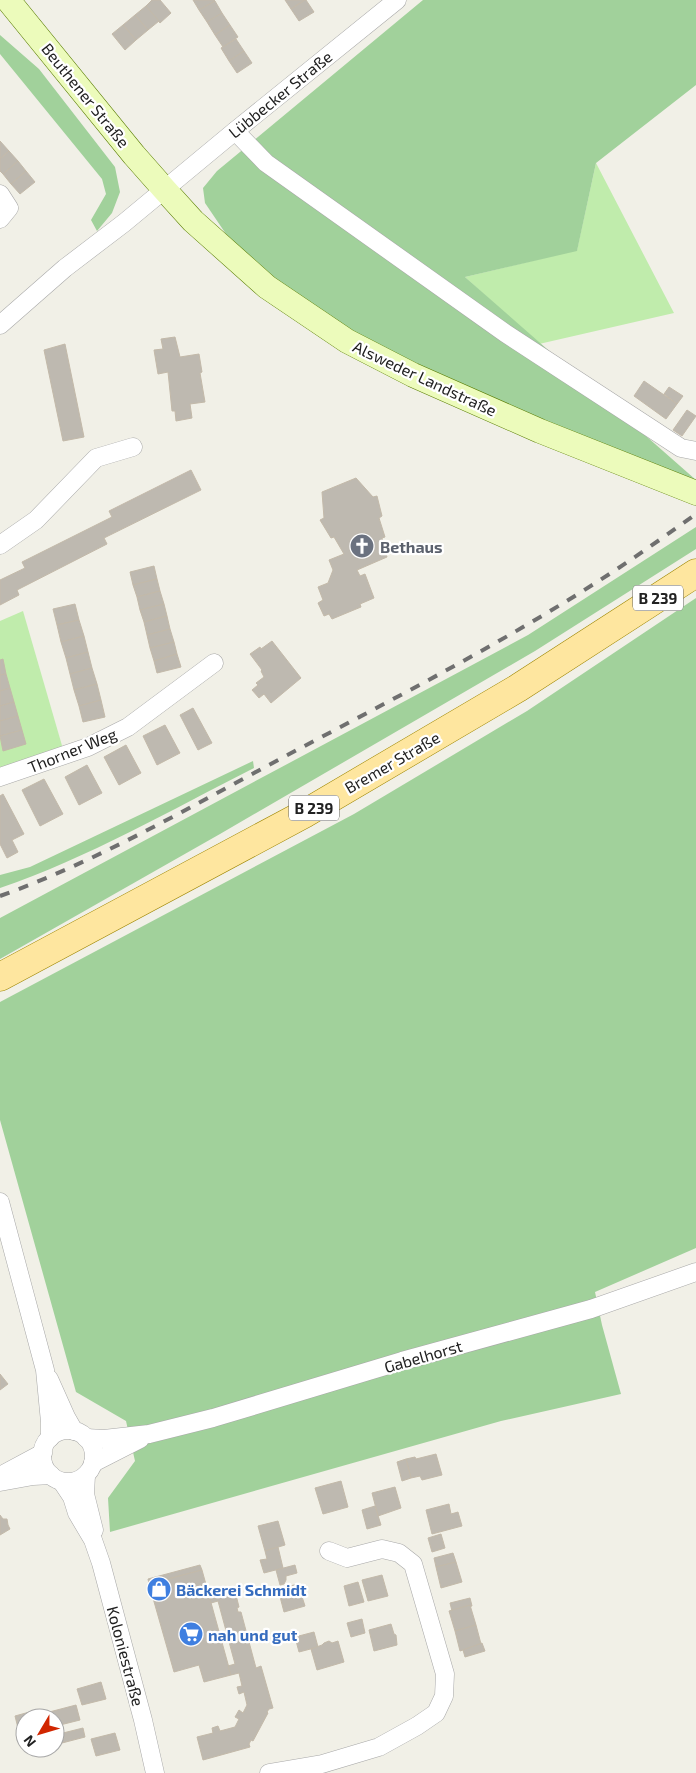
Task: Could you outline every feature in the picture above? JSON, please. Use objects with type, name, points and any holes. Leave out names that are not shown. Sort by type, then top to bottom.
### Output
[{"type":"main road","name":"Beuthener Straße","points":[[8,0],[164,189]]},
{"type":"main road","name":"Alsweder Landstraße","points":[[164,189],[193,221],[267,287],[347,341],[413,375],[513,419],[696,493]]},
{"type":"main road","name":"Bremer Straße","points":[[0,977],[304,814],[518,688],[696,574]]},
{"type":"street","name":"Lübbecker Straße","points":[[0,325],[65,268],[124,223],[397,0]]},
{"type":"street","points":[[235,131],[266,164],[505,333],[681,448],[696,451]]},
{"type":"street","points":[[0,194],[9,208],[0,219]]},
{"type":"street","points":[[0,545],[36,520],[96,458],[133,447]]},
{"type":"street","name":"Thorner Weg","points":[[0,777],[88,747],[128,727],[214,663]]},
{"type":"street","points":[[0,1202],[45,1370],[50,1422],[45,1467],[56,1478]]},
{"type":"street","name":"Gabelhorst","points":[[80,1434],[104,1439],[149,1434],[213,1418],[402,1361],[591,1309],[696,1272]]},
{"type":"street","points":[[0,1482],[34,1476],[56,1478],[71,1482],[79,1480],[90,1469],[94,1454],[92,1446],[66,1417],[45,1370]]},
{"type":"street","points":[[0,1476],[46,1445],[62,1431],[80,1434]]},
{"type":"street","name":"Gabelhorst","points":[[90,1469],[149,1434]]},
{"type":"street","name":"Koloniestraße","points":[[90,1469],[85,1494],[94,1528],[93,1540]]},
{"type":"street","name":"Koloniestraße","points":[[56,1478],[72,1497],[77,1513],[93,1540],[143,1720],[155,1773]]},
{"type":"street","points":[[269,1773],[322,1764],[378,1747],[417,1726],[436,1713],[444,1696],[445,1674],[412,1564],[399,1553],[382,1548],[347,1558],[329,1551]]},
{"type":"green space","points":[[423,0],[696,0],[696,85],[596,163],[577,251],[465,277],[696,480],[415,372],[277,283],[226,234],[205,203],[203,188],[217,171]]},
{"type":"green space","points":[[0,35],[39,69],[115,167],[120,192],[112,213],[97,231],[91,220],[106,194],[102,179],[0,54]]},
{"type":"green space","points":[[596,163],[674,313],[539,344],[465,277],[577,250]]},
{"type":"green space","points":[[696,527],[696,549],[535,651],[0,959],[0,918],[528,635]]},
{"type":"green space","points":[[696,598],[696,1248],[595,1292],[621,1394],[501,1421],[110,1532],[108,1498],[135,1461],[126,1421],[76,1392],[0,1120],[0,1002],[354,814],[527,711]]},
{"type":"green space","points":[[23,611],[63,749],[0,769],[0,621]]},
{"type":"green space","points":[[253,761],[254,768],[129,832],[33,876],[0,888],[0,875],[30,867]]},
{"type":"building","points":[[152,0],[160,0],[171,13],[160,23],[146,6]]},
{"type":"building","points":[[193,0],[214,0],[215,1],[199,10]]},
{"type":"building","points":[[285,0],[305,0],[291,9]]},
{"type":"building","points":[[305,0],[314,12],[299,21],[291,9]]},
{"type":"building","points":[[215,1],[222,13],[207,22],[199,10]]},
{"type":"building","points":[[146,6],[159,21],[148,30],[135,15]]},
{"type":"building","points":[[222,13],[230,25],[215,35],[207,22]]},
{"type":"building","points":[[135,15],[148,30],[136,40],[123,25]]},
{"type":"building","points":[[123,25],[136,40],[125,50],[112,34]]},
{"type":"building","points":[[230,25],[238,37],[223,47],[215,35]]},
{"type":"building","points":[[236,39],[244,51],[229,61],[221,48]]},
{"type":"building","points":[[244,51],[252,63],[237,73],[229,61]]},
{"type":"building","points":[[0,141],[9,151],[0,159]]},
{"type":"building","points":[[9,151],[18,161],[3,174],[0,171],[0,159]]},
{"type":"building","points":[[18,161],[26,171],[11,184],[3,174]]},
{"type":"building","points":[[26,171],[35,182],[20,194],[11,184]]},
{"type":"building","points":[[175,337],[180,357],[199,354],[205,402],[190,404],[192,418],[176,421],[175,411],[172,411],[168,372],[158,374],[154,350],[163,349],[161,339]]},
{"type":"building","points":[[65,344],[84,437],[63,441],[44,350]]},
{"type":"building","points":[[644,381],[677,404],[666,419],[634,396]]},
{"type":"building","points":[[669,387],[683,396],[677,404],[664,394]]},
{"type":"building","points":[[687,410],[696,416],[682,436],[673,430]]},
{"type":"building","points":[[191,470],[201,490],[104,538],[107,544],[17,590],[19,595],[0,605],[0,580],[25,568],[22,562],[112,517],[109,511]]},
{"type":"building","name":"Bethaus","points":[[356,478],[373,497],[377,496],[382,516],[379,518],[385,537],[382,538],[387,557],[357,570],[360,576],[365,574],[374,598],[360,604],[361,607],[332,619],[329,614],[324,616],[318,603],[323,600],[318,587],[328,583],[333,570],[329,560],[344,554],[334,537],[331,538],[320,520],[324,518],[322,492]]},
{"type":"building","points":[[154,566],[157,579],[133,585],[130,572]]},
{"type":"building","points":[[157,579],[160,591],[137,597],[133,585]]},
{"type":"building","points":[[160,591],[164,604],[140,610],[137,597]]},
{"type":"building","points":[[75,604],[79,620],[57,625],[53,609]]},
{"type":"building","points":[[164,604],[167,616],[144,622],[140,610]]},
{"type":"building","points":[[167,616],[170,629],[147,635],[144,622]]},
{"type":"building","points":[[79,620],[84,636],[61,642],[57,625]]},
{"type":"building","points":[[170,629],[174,642],[150,648],[147,635]]},
{"type":"building","points":[[84,636],[88,652],[66,658],[61,642]]},
{"type":"building","points":[[272,641],[301,678],[271,703],[264,694],[259,698],[252,690],[258,685],[256,683],[264,677],[262,670],[250,654]]},
{"type":"building","points":[[174,642],[177,654],[154,661],[150,648]]},
{"type":"building","points":[[88,652],[92,668],[70,674],[66,658]]},
{"type":"building","points":[[177,654],[181,667],[157,673],[154,661]]},
{"type":"building","points":[[3,659],[6,674],[0,675],[0,660]]},
{"type":"building","points":[[92,668],[97,684],[74,690],[70,674]]},
{"type":"building","points":[[6,674],[10,688],[0,691],[0,675]]},
{"type":"building","points":[[97,684],[101,700],[79,706],[74,690]]},
{"type":"building","points":[[10,688],[14,702],[0,706],[0,691]]},
{"type":"building","points":[[101,700],[105,717],[83,722],[79,706]]},
{"type":"building","points":[[14,702],[18,716],[0,721],[0,706]]},
{"type":"building","points":[[193,708],[212,743],[198,750],[180,715]]},
{"type":"building","points":[[18,716],[22,730],[0,736],[0,721]]},
{"type":"building","points":[[165,725],[180,753],[157,765],[143,736]]},
{"type":"building","points":[[22,730],[26,744],[3,751],[0,736]]},
{"type":"building","points":[[126,745],[141,773],[119,785],[104,757]]},
{"type":"building","points":[[87,765],[102,793],[79,805],[65,777]]},
{"type":"building","points":[[44,779],[63,814],[40,826],[22,790]]},
{"type":"building","points":[[3,794],[24,834],[12,840],[18,852],[7,858],[0,844],[0,796]]},
{"type":"building","points":[[0,1374],[8,1384],[0,1390]]},
{"type":"building","points":[[436,1454],[442,1475],[422,1480],[420,1476],[411,1478],[406,1459],[415,1457],[416,1459]]},
{"type":"building","points":[[406,1459],[411,1478],[402,1481],[397,1462]]},
{"type":"building","points":[[341,1481],[348,1507],[323,1514],[315,1488]]},
{"type":"building","points":[[395,1487],[401,1508],[378,1516],[372,1493]]},
{"type":"building","points":[[449,1504],[451,1514],[458,1512],[462,1526],[432,1534],[426,1510]]},
{"type":"building","points":[[375,1506],[381,1525],[367,1529],[362,1510]]},
{"type":"building","points":[[0,1515],[3,1519],[7,1519],[10,1529],[0,1535]]},
{"type":"building","points":[[278,1521],[285,1545],[265,1551],[258,1526]]},
{"type":"building","points":[[441,1534],[445,1548],[432,1552],[428,1538]]},
{"type":"building","points":[[278,1547],[283,1568],[264,1573],[260,1560],[267,1559],[265,1551]]},
{"type":"building","points":[[453,1553],[456,1562],[436,1567],[434,1558]]},
{"type":"building","points":[[456,1562],[462,1582],[441,1588],[436,1567]]},
{"type":"building","points":[[200,1565],[202,1570],[149,1584],[148,1579]]},
{"type":"building","points":[[295,1565],[297,1573],[286,1576],[284,1584],[280,1585],[276,1570]]},
{"type":"building","name":"nah und gut","points":[[202,1570],[231,1675],[204,1682],[199,1665],[174,1672],[149,1584]]},
{"type":"building","points":[[382,1575],[388,1596],[368,1601],[362,1580]]},
{"type":"building","points":[[358,1582],[364,1602],[349,1606],[344,1586]]},
{"type":"building","points":[[298,1584],[305,1606],[284,1612],[278,1589]]},
{"type":"building","points":[[234,1587],[239,1607],[237,1608],[238,1612],[241,1612],[256,1668],[261,1666],[273,1708],[267,1712],[253,1741],[251,1740],[249,1744],[250,1747],[203,1760],[197,1737],[213,1733],[212,1728],[218,1726],[220,1731],[235,1727],[239,1719],[235,1717],[239,1710],[243,1713],[247,1705],[244,1692],[239,1694],[237,1687],[242,1686],[239,1673],[231,1675],[228,1666],[235,1664],[218,1601],[211,1603],[208,1594]]},
{"type":"building","points":[[470,1598],[472,1606],[452,1611],[450,1603]]},
{"type":"building","points":[[470,1605],[476,1625],[455,1631],[449,1611]]},
{"type":"building","points":[[362,1619],[365,1633],[351,1637],[347,1623]]},
{"type":"building","points":[[391,1624],[396,1635],[397,1645],[374,1651],[369,1630]]},
{"type":"building","points":[[476,1625],[481,1644],[460,1651],[455,1631]]},
{"type":"building","points":[[314,1632],[318,1647],[299,1652],[295,1637]]},
{"type":"building","points":[[329,1641],[332,1643],[338,1641],[344,1662],[317,1670],[311,1649]]},
{"type":"building","points":[[482,1643],[485,1651],[465,1657],[463,1650]]},
{"type":"building","points":[[101,1682],[106,1699],[82,1705],[77,1689]]},
{"type":"building","points":[[76,1705],[80,1720],[65,1724],[65,1708]]},
{"type":"building","points":[[83,1728],[85,1737],[65,1742],[65,1732]]},
{"type":"building","points":[[115,1733],[120,1750],[96,1756],[91,1739]]},
{"type":"railway","points":[[0,896],[72,867],[142,833],[447,670],[571,598],[622,566],[696,514]]},
{"type":"place","name":"Bethaus","points":[[362,546]]},
{"type":"place","name":"Bäckerei Schmidt","points":[[159,1589]]},
{"type":"place","name":"nah und gut","points":[[191,1634]]}]
